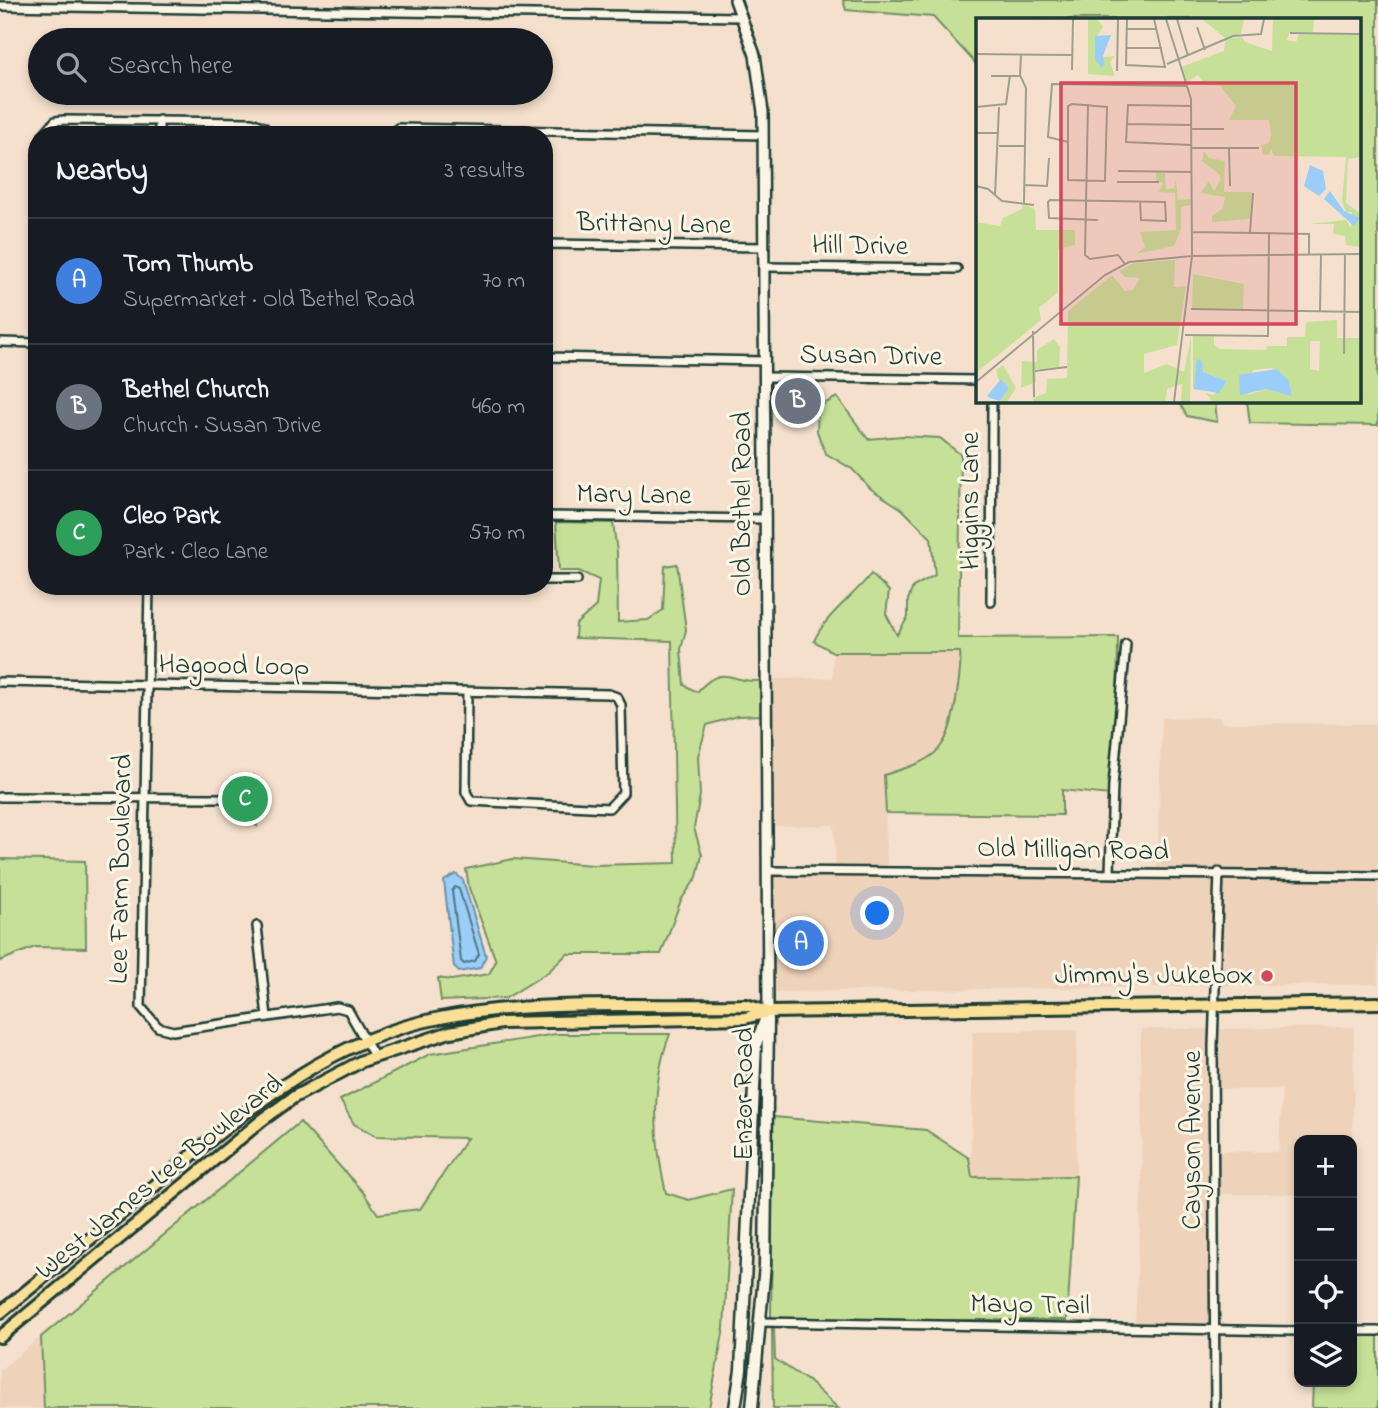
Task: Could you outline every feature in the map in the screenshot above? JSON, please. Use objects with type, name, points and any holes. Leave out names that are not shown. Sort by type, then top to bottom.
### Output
[{"type":"main road","name":"West James Lee Boulevard","points":[[0,1337],[212,1161],[295,1097],[374,1056],[450,1032],[501,1023],[745,1018],[768,1012],[1378,1003]]},
{"type":"main road","name":"West James Lee Boulevard","points":[[0,1313],[286,1080],[366,1040],[437,1018],[493,1009],[747,1005],[768,1012]]},
{"type":"main road","name":"Enzor Road","points":[[752,1408],[765,1241],[768,1012]]},
{"type":"main road","name":"Enzor Road","points":[[736,1408],[741,1370],[756,1044],[768,1012]]},
{"type":"street","name":"Old Bethel Road","points":[[735,0],[760,73],[763,135],[768,1012]]},
{"type":"street","points":[[0,6],[741,17]]},
{"type":"street","points":[[159,120],[159,126]]},
{"type":"street","points":[[51,126],[55,121],[159,120],[252,122],[262,126]]},
{"type":"street","points":[[553,131],[763,135]]},
{"type":"street","name":"Brittany Lane","points":[[553,244],[764,247]]},
{"type":"street","name":"Hill Drive","points":[[764,267],[957,269]]},
{"type":"street","points":[[0,342],[28,343]]},
{"type":"street","points":[[553,357],[765,361]]},
{"type":"street","name":"Susan Drive","points":[[765,377],[976,380]]},
{"type":"street","name":"Higgins Lane","points":[[992,402],[992,602]]},
{"type":"street","name":"Mary Lane","points":[[553,516],[766,519]]},
{"type":"street","points":[[553,580],[577,580]]},
{"type":"street","name":"Lee Farm Boulevard","points":[[149,595],[141,1007],[158,1027],[173,1031],[337,1007],[348,1010],[374,1056]]},
{"type":"street","points":[[1110,872],[1113,785],[1126,644]]},
{"type":"street","name":"Hagood Loop","points":[[0,682],[147,687],[609,694],[617,698],[621,705],[623,793],[616,804],[609,808],[471,801],[466,792],[467,692]]},
{"type":"street","points":[[0,797],[220,799]]},
{"type":"street","name":"Old Milligan Road","points":[[768,871],[1219,872],[1378,876]]},
{"type":"street","name":"Cayson Avenue","points":[[1215,1408],[1214,1006],[1219,872]]},
{"type":"street","points":[[257,926],[267,1017]]},
{"type":"street","points":[[201,1147],[212,1161]]},
{"type":"street","name":"Mayo Trail","points":[[760,1322],[1294,1331]]},
{"type":"street","points":[[1357,1331],[1378,1331]]},
{"type":"shaded area","points":[[960,651],[962,664],[951,731],[936,753],[921,764],[884,776],[887,866],[836,866],[834,825],[771,826],[771,679],[833,678],[833,652]]},
{"type":"shaded area","points":[[1220,717],[1221,723],[1378,724],[1378,872],[1157,868],[1162,718]]},
{"type":"shaded area","points":[[771,875],[1213,877],[1211,986],[772,992]]},
{"type":"shaded area","points":[[1222,877],[1378,881],[1378,984],[1219,986]]},
{"type":"shaded area","points":[[1354,1027],[1353,1135],[1294,1135],[1294,1194],[1218,1194],[1218,1151],[1279,1152],[1282,1089],[1218,1089],[1217,1029]]},
{"type":"shaded area","points":[[1141,1029],[1210,1029],[1210,1325],[1135,1325],[1142,1180]]},
{"type":"shaded area","points":[[1077,1030],[1076,1176],[972,1177],[969,1158],[973,1031]]},
{"type":"shaded area","points":[[41,1337],[44,1408],[0,1408],[0,1370]]},
{"type":"green space","points":[[843,0],[1378,0],[1378,425],[1250,423],[1247,402],[1360,402],[1360,18],[976,18],[976,64],[933,17],[846,10]]},
{"type":"green space","points":[[837,397],[868,439],[902,436],[940,438],[961,455],[958,638],[1118,637],[1117,717],[1109,795],[1062,790],[1062,815],[886,813],[884,775],[927,759],[943,744],[952,718],[959,682],[960,652],[833,652],[814,641],[832,614],[871,574],[889,591],[886,614],[897,635],[908,617],[908,600],[913,587],[935,575],[931,538],[902,509],[871,489],[852,469],[825,453],[817,431],[818,407]]},
{"type":"green space","points":[[1179,402],[1215,402],[1217,422],[1187,416]]},
{"type":"green space","points":[[556,522],[613,523],[617,552],[618,622],[648,620],[663,610],[665,566],[677,564],[686,630],[681,649],[684,685],[697,692],[715,677],[763,680],[763,713],[737,716],[707,725],[698,756],[700,795],[694,828],[702,855],[697,877],[681,900],[661,954],[567,954],[548,972],[506,998],[441,1001],[438,978],[451,980],[489,974],[496,961],[469,888],[466,869],[513,859],[593,865],[676,863],[672,641],[575,638],[576,624],[596,606],[599,580],[579,571],[559,571]]},
{"type":"green space","points":[[254,775],[257,826],[229,808],[233,806],[234,791],[231,789]]},
{"type":"green space","points":[[0,859],[85,861],[86,948],[35,947],[0,961]]},
{"type":"green space","points":[[556,1034],[670,1034],[659,1073],[656,1113],[666,1193],[689,1200],[732,1189],[724,1328],[709,1408],[44,1408],[41,1337],[300,1122],[363,1192],[378,1214],[420,1209],[467,1138],[376,1136],[354,1124],[340,1100],[430,1054]]},
{"type":"green space","points":[[773,1117],[926,1130],[969,1158],[972,1177],[1076,1176],[1067,1320],[771,1320]]},
{"type":"green space","points":[[772,1329],[775,1359],[808,1381],[838,1408],[773,1408]]},
{"type":"green space","points":[[1357,1335],[1378,1336],[1378,1408],[1312,1408],[1313,1387],[1357,1387]]},
{"type":"water","points":[[456,874],[463,880],[486,956],[480,968],[459,972],[454,967],[444,881]]},
{"type":"place","name":"Bethel Church","points":[[798,401]]},
{"type":"place","name":"Cleo Park","points":[[245,799]]},
{"type":"place","name":"Tom Thumb","points":[[801,943]]},
{"type":"place","name":"Jimmy's Jukebox","points":[[1267,976]]}]
